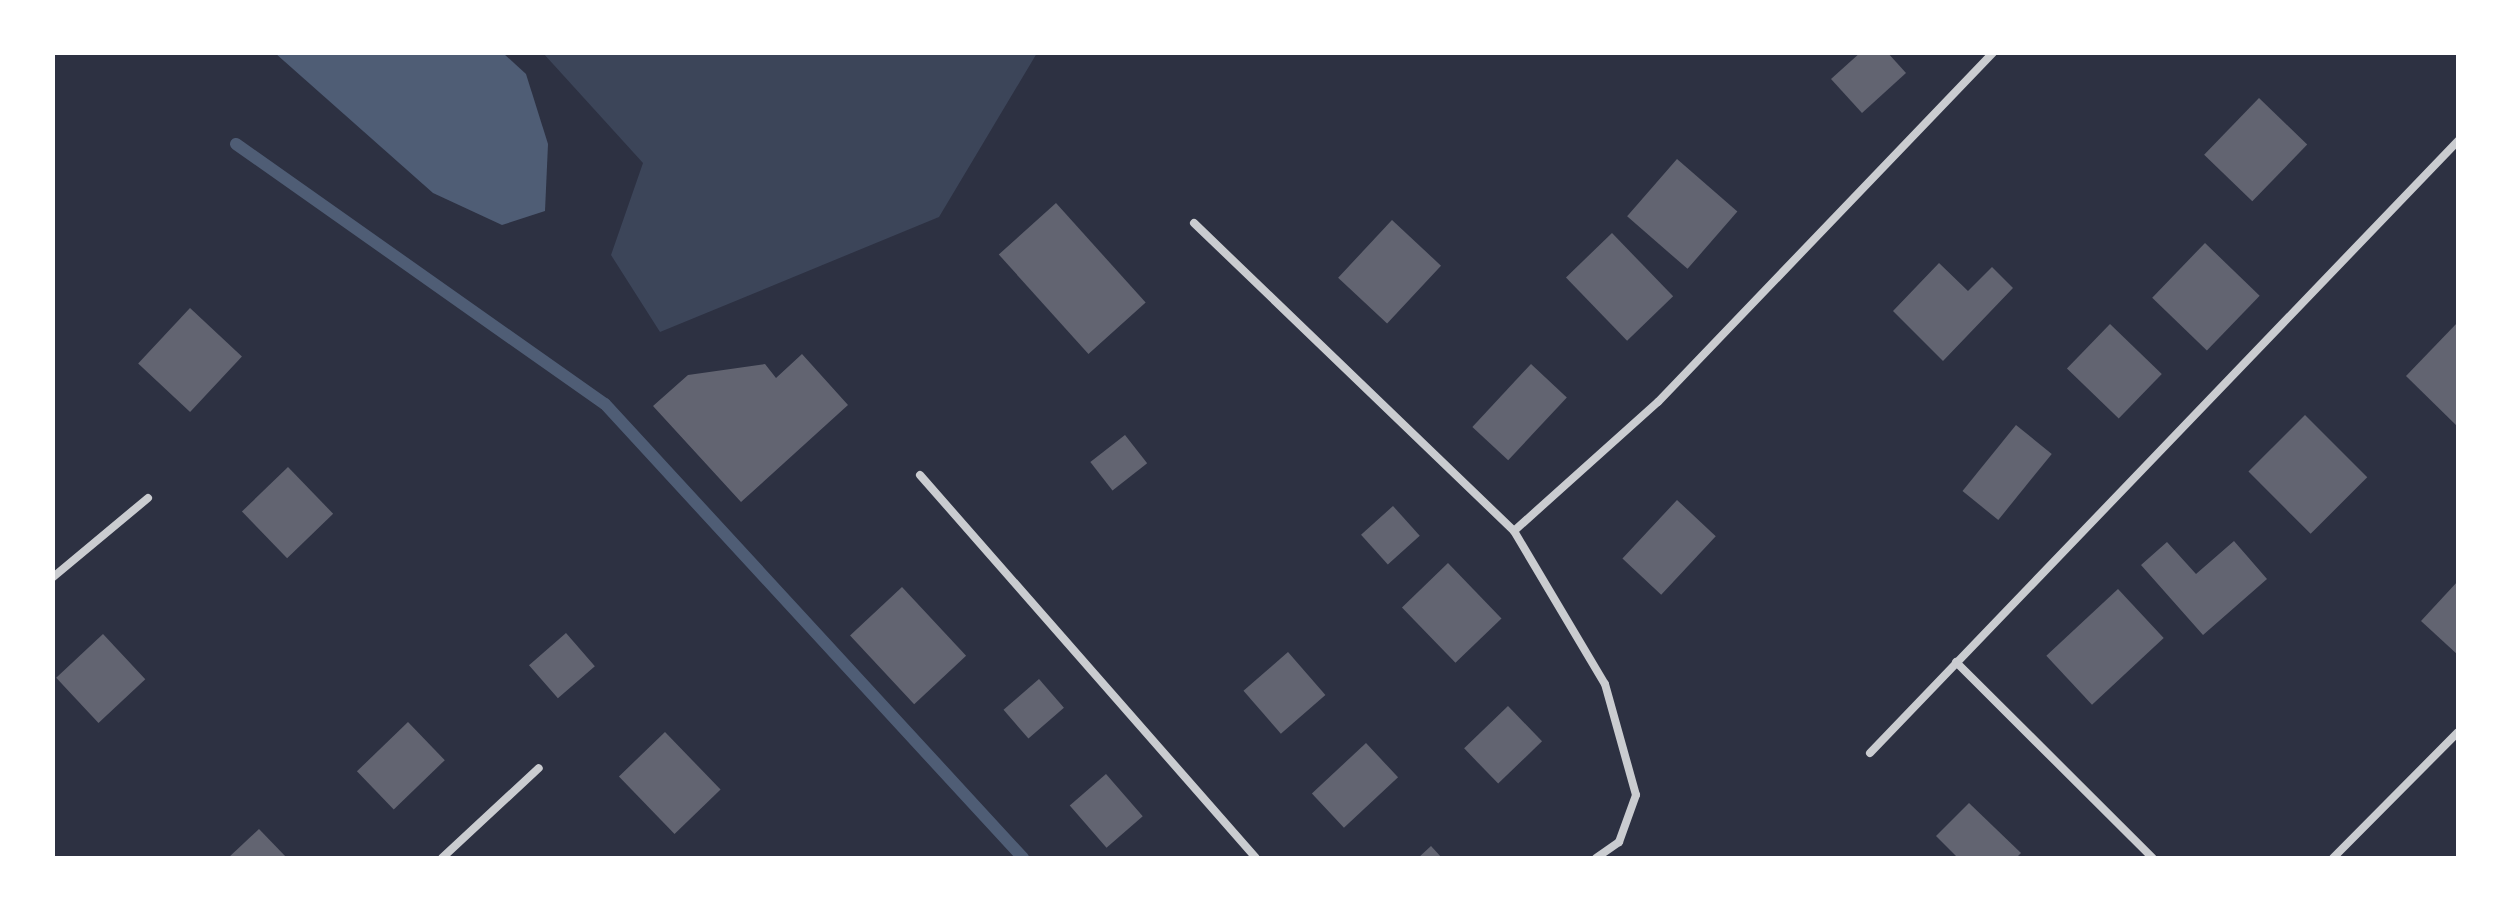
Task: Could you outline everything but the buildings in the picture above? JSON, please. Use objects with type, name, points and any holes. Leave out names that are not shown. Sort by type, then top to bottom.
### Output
[{"type":"lane","points":[[1514,532],[1658,402],[1994,52]]},
{"type":"lane","points":[[1870,753],[2458,141]]},
{"type":"lane","points":[[1194,222],[1514,532],[1605,684],[1636,795],[1618,842],[1596,858]]},
{"type":"lane","points":[[920,475],[1256,858]]},
{"type":"lane","points":[[52,578],[148,498]]},
{"type":"lane","points":[[1956,662],[2153,858]]},
{"type":"lane","points":[[2333,858],[2458,732]]},
{"type":"lane","points":[[442,858],[539,768]]},
{"type":"shaded area","points":[[275,53],[503,53],[526,74],[548,144],[545,211],[502,225],[433,193]]},
{"type":"shaded area","points":[[543,53],[1037,53],[939,217],[660,332],[611,255],[643,163]]},
{"type":"waterway","points":[[236,144],[605,404],[1023,858]]}]
